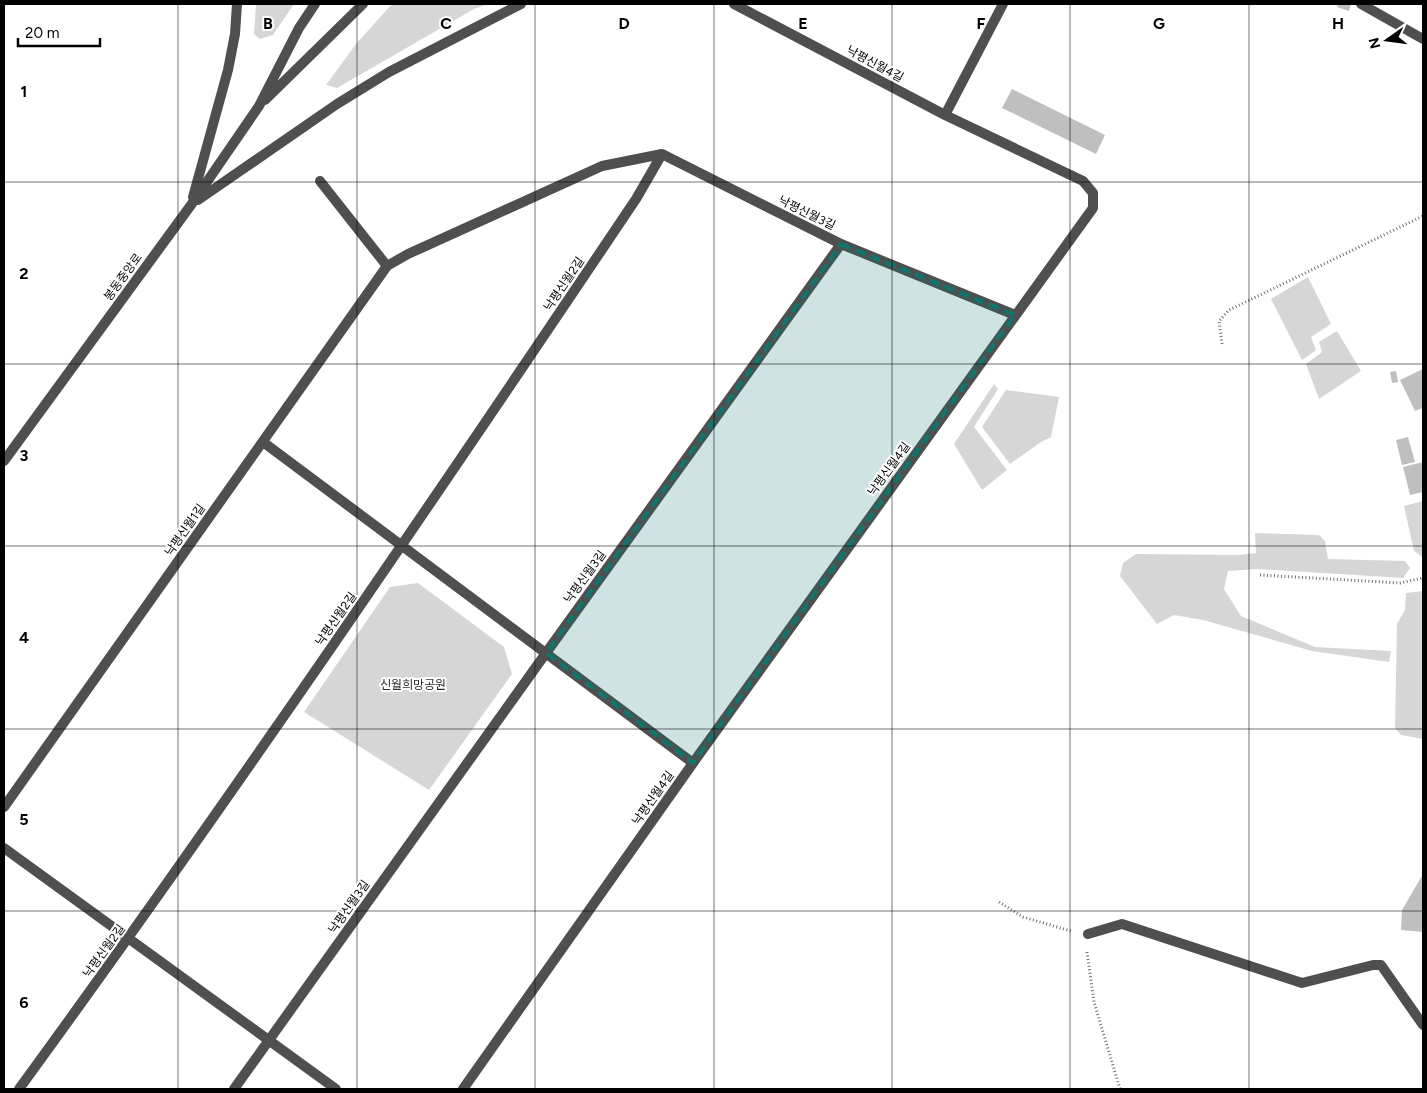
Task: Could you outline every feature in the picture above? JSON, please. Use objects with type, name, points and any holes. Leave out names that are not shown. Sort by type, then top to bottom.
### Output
[{"type":"street","points":[[191,205],[228,70],[235,34],[237,4]]},
{"type":"street","name":"봉동중앙로","points":[[4,461],[191,205],[259,106],[299,28],[315,4]]},
{"type":"street","name":"봉동중앙로","points":[[259,106],[363,4]]},
{"type":"street","points":[[191,205],[344,99],[397,68],[521,4]]},
{"type":"street","name":"낙평신월4길","points":[[463,1089],[693,763],[1093,208],[1093,193],[1083,181],[945,115],[734,4]]},
{"type":"street","points":[[945,115],[1003,4]]},
{"type":"street","points":[[1361,4],[1423,39]]},
{"type":"street","points":[[320,181],[387,266],[417,250],[602,166],[662,154]]},
{"type":"street","name":"낙평신월3길","points":[[234,1089],[841,244],[662,154]]},
{"type":"street","name":"낙평신월2길","points":[[19,1089],[129,939],[402,547],[636,198],[662,154]]},
{"type":"street","points":[[841,244],[1015,315]]},
{"type":"street","name":"낙평신월1길","points":[[4,807],[387,266]]},
{"type":"street","points":[[262,442],[693,763]]},
{"type":"street","points":[[4,848],[336,1089]]},
{"type":"street","points":[[1088,934],[1122,924],[1302,982],[1373,965],[1381,965],[1423,1024]]},
{"type":"path","points":[[1222,344],[1218,320],[1229,310],[1423,216]]},
{"type":"path","points":[[1260,575],[1400,583],[1423,578]]},
{"type":"path","points":[[999,902],[1023,917],[1069,931],[1088,934],[1086,941],[1094,1002],[1120,1089]]},
{"type":"highlighted area","points":[[841,244],[1015,315],[693,763],[546,653]]},
{"type":"green space","points":[[256,4],[294,4],[273,35],[260,39],[254,34]]},
{"type":"green space","points":[[392,4],[488,4],[474,9],[337,88],[326,85],[356,44]]},
{"type":"green space","points":[[1308,277],[1331,324],[1311,337],[1316,350],[1302,360],[1271,299]]},
{"type":"green space","points":[[1337,331],[1361,371],[1319,399],[1306,364],[1322,352],[1319,342]]},
{"type":"green space","points":[[994,384],[998,389],[974,427],[1007,470],[982,490],[954,444]]},
{"type":"green space","points":[[1006,390],[1059,397],[1051,437],[1010,464],[982,427]]},
{"type":"green space","points":[[1423,501],[1423,556],[1421,556],[1414,551],[1404,506]]},
{"type":"green space","points":[[1255,533],[1319,535],[1325,541],[1328,559],[1405,561],[1410,568],[1403,578],[1257,569],[1228,571],[1224,589],[1241,616],[1315,647],[1391,651],[1389,662],[1312,651],[1203,620],[1174,615],[1157,624],[1120,576],[1123,563],[1136,554],[1238,555],[1256,553]]},
{"type":"green space","name":"신월희망공원","points":[[418,583],[504,647],[512,674],[429,790],[304,712],[390,587]]},
{"type":"green space","points":[[1423,591],[1423,739],[1401,735],[1395,728],[1397,624],[1405,610],[1406,593]]},
{"type":"building","points":[[1338,4],[1351,4],[1349,11],[1337,7]]},
{"type":"building","points":[[1012,89],[1105,135],[1096,154],[1002,108]]},
{"type":"building","points":[[1423,369],[1423,408],[1415,411],[1400,380]]},
{"type":"building","points":[[1396,371],[1398,382],[1392,383],[1390,372]]},
{"type":"building","points":[[1408,437],[1415,462],[1402,465],[1396,440]]},
{"type":"building","points":[[1423,462],[1423,492],[1410,495],[1403,467]]},
{"type":"building","points":[[1423,874],[1423,932],[1401,930],[1402,910]]}]
